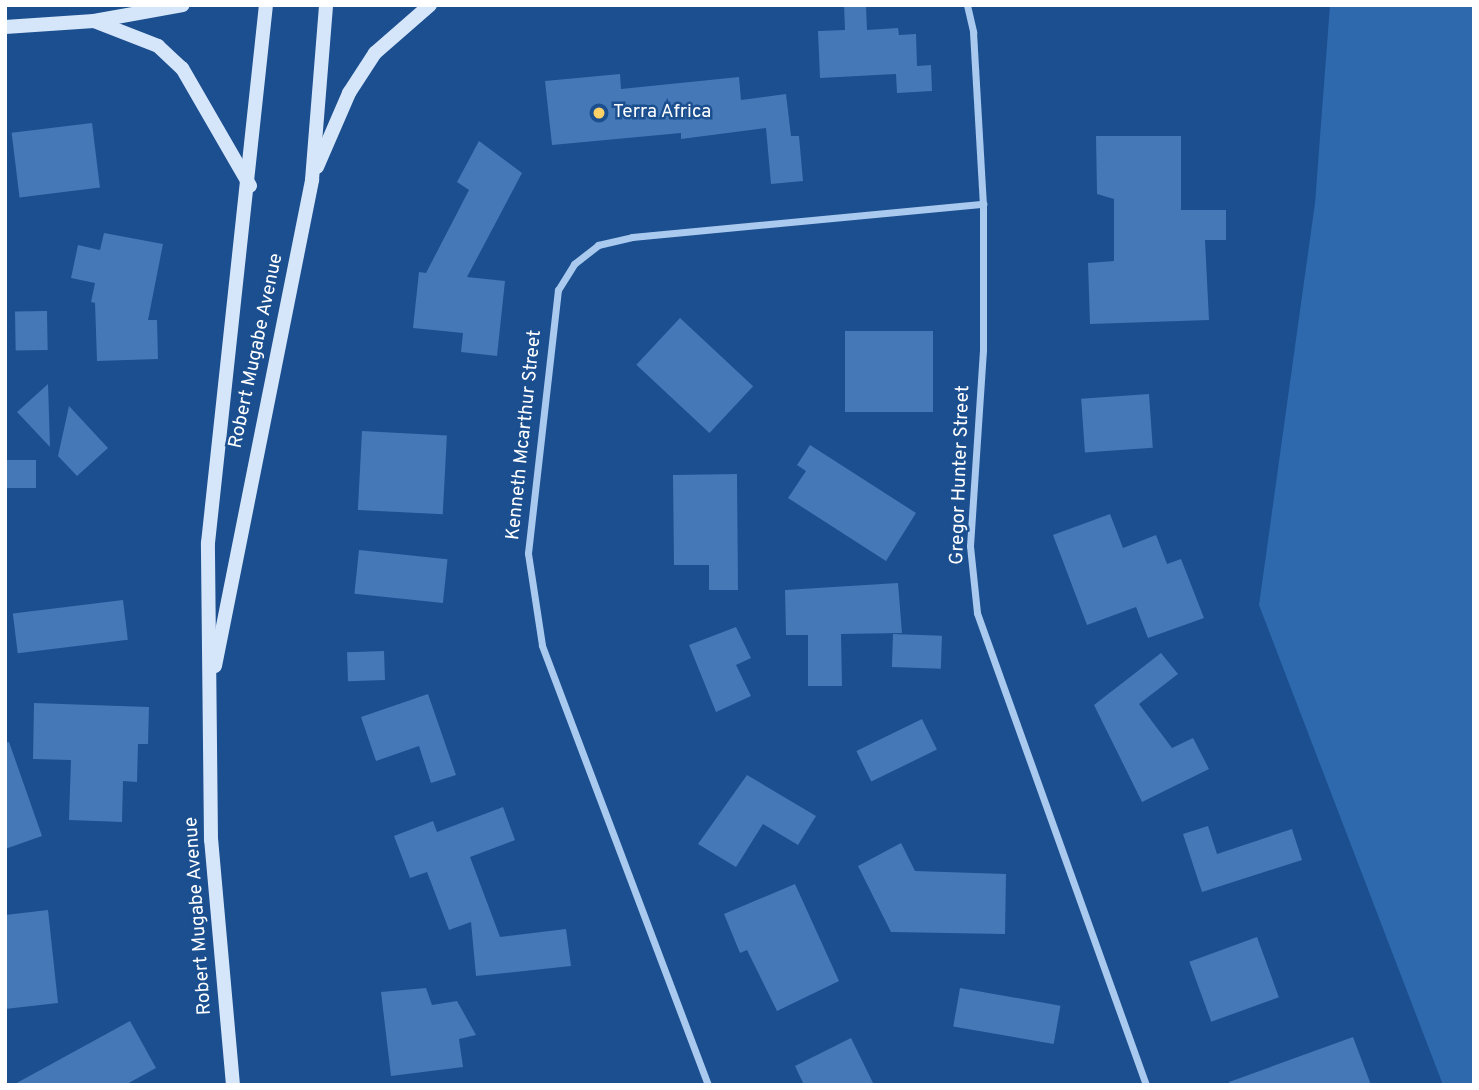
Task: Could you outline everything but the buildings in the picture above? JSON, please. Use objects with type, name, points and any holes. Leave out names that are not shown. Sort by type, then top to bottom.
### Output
[{"type":"main road","points":[[5,27],[94,21],[183,5]]},
{"type":"main road","name":"Robert Mugabe Avenue","points":[[233,1085],[217,929],[208,702],[208,543],[250,186],[267,5]]},
{"type":"main road","name":"Robert Mugabe Avenue","points":[[208,702],[312,180],[326,5]]},
{"type":"main road","points":[[312,180],[349,93],[375,54],[430,5]]},
{"type":"main road","points":[[94,21],[158,46],[182,68],[250,186]]},
{"type":"street","name":"Gregor Hunter Street","points":[[967,5],[973,32],[983,204],[982,350],[970,546],[976,613],[1146,1085]]},
{"type":"street","name":"Kenneth Mcarthur Street","points":[[708,1085],[542,645],[528,553],[558,290],[574,264],[597,245],[632,237],[983,204]]},
{"type":"shaded area","points":[[1330,5],[1474,5],[1474,1085],[1443,1085],[1259,605],[1315,203]]},
{"type":"place","name":"Terra Africa","points":[[599,113]]}]
